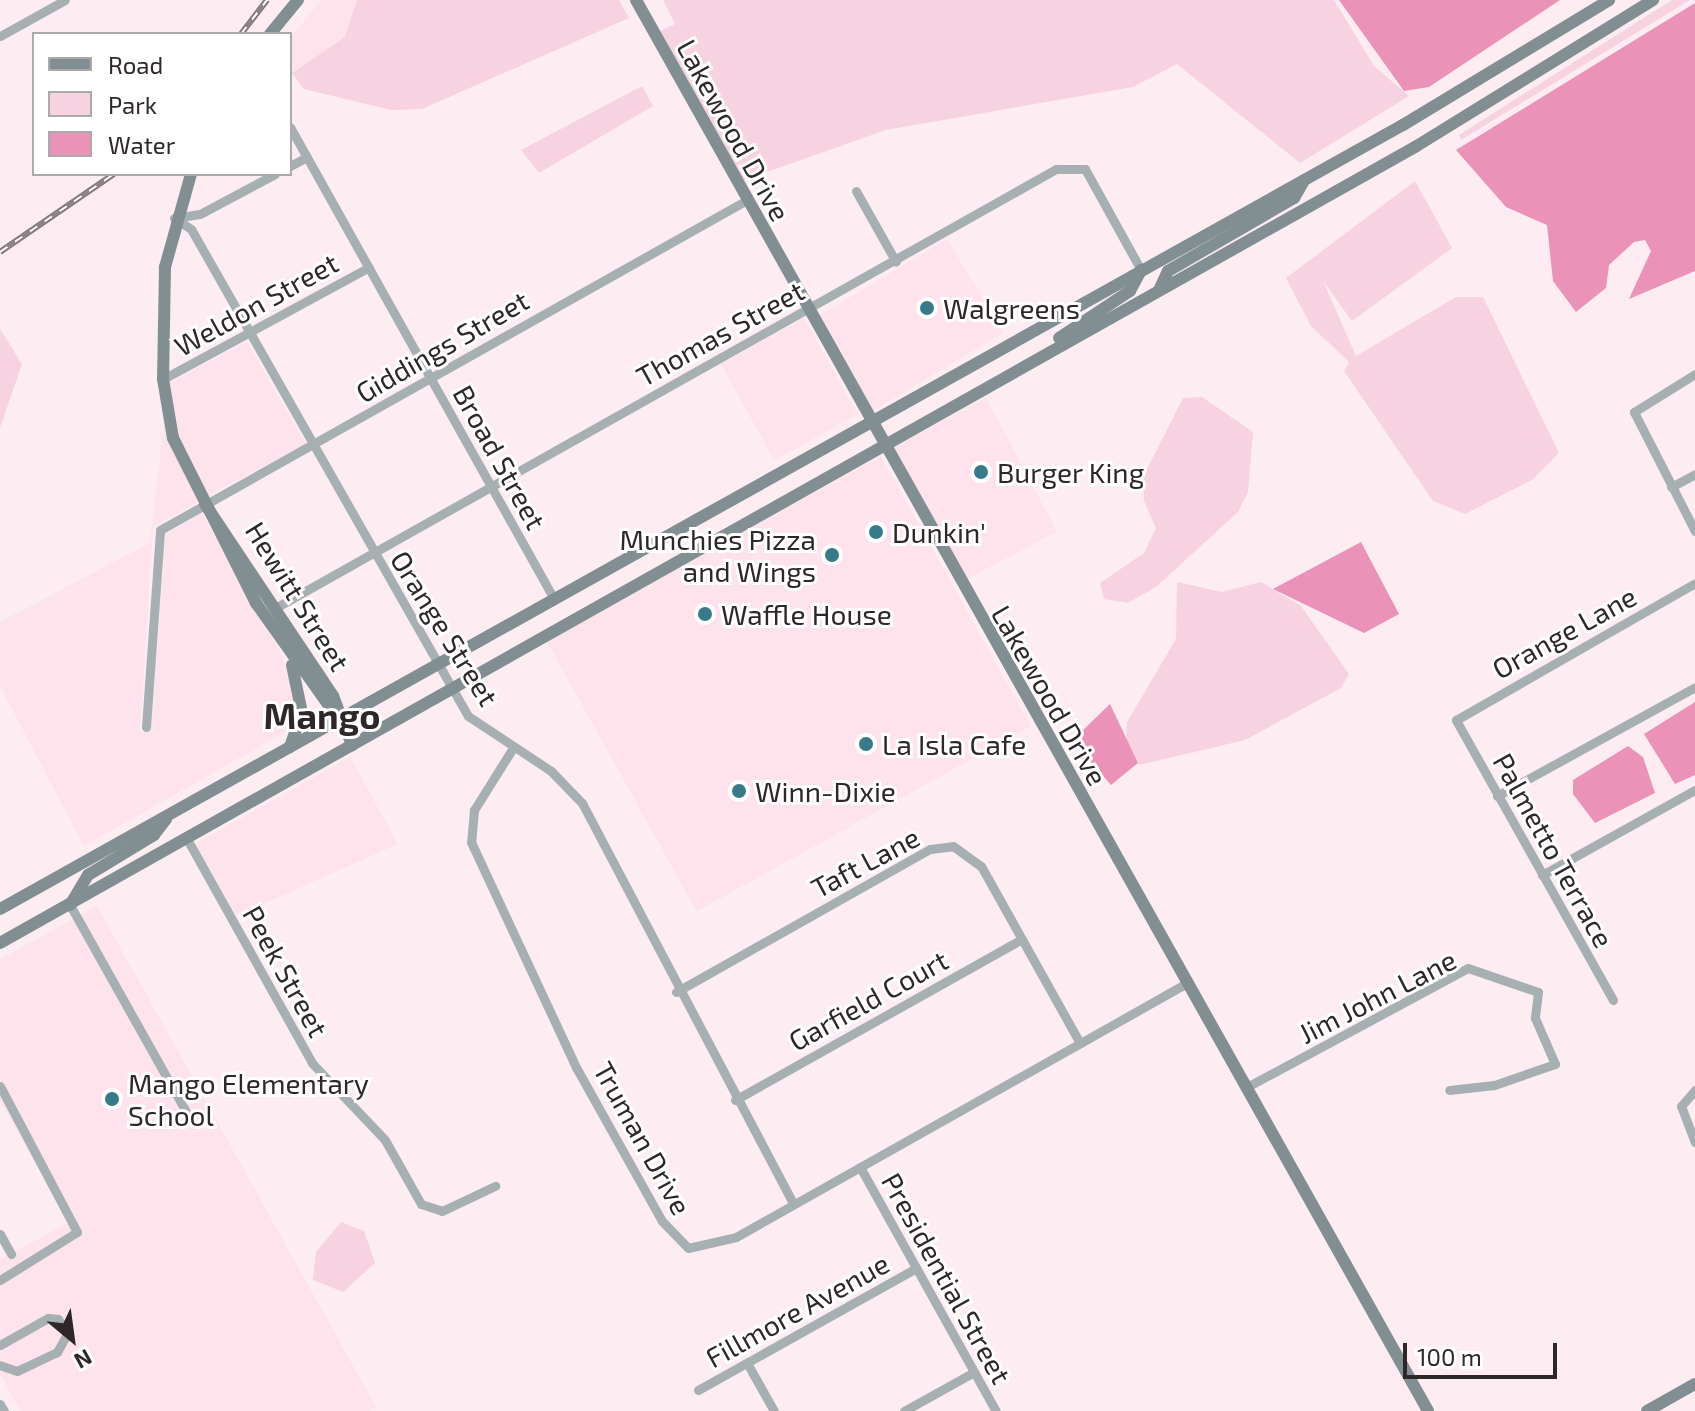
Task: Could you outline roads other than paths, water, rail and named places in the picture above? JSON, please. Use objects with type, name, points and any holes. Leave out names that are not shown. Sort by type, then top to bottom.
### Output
[{"type":"main road","points":[[272,32],[298,0]]},
{"type":"main road","name":"Lakewood Drive","points":[[636,0],[868,422],[1428,1411]]},
{"type":"main road","points":[[0,909],[1306,179],[1609,0]]},
{"type":"main road","points":[[0,943],[1045,351],[1415,147],[1653,0]]},
{"type":"main road","name":"Hewitt Street","points":[[190,176],[174,218],[165,267],[163,379],[173,438],[205,504],[287,651],[339,720],[352,745]]},
{"type":"main road","points":[[1160,288],[1168,271],[1294,198],[1306,179]]},
{"type":"main road","points":[[1045,351],[1073,324],[1130,291],[1141,270]]},
{"type":"main road","name":"Hewitt Street","points":[[205,504],[277,607],[333,696],[339,720]]},
{"type":"main road","points":[[287,651],[301,689],[290,747]]},
{"type":"main road","points":[[70,905],[88,875],[154,835],[168,816]]},
{"type":"main road","points":[[1647,1411],[1695,1384]]},
{"type":"street","points":[[0,36],[65,0]]},
{"type":"street","name":"Broad Street","points":[[292,131],[554,599]]},
{"type":"street","points":[[292,165],[307,157]]},
{"type":"street","name":"Thomas Street","points":[[277,607],[896,262],[1056,169],[1077,165],[1092,178],[1141,270]]},
{"type":"street","points":[[174,218],[200,214],[271,176]]},
{"type":"street","points":[[856,191],[896,262]]},
{"type":"street","name":"Giddings Street","points":[[146,727],[160,530],[313,447],[430,377],[745,201]]},
{"type":"street","name":"Orange Street","points":[[174,218],[191,229],[373,554],[468,716],[511,751],[551,771],[582,803],[634,894],[676,992],[793,1204]]},
{"type":"street","name":"Weldon Street","points":[[163,379],[251,334],[369,267]]},
{"type":"street","points":[[1695,374],[1634,412],[1652,454],[1695,531]]},
{"type":"street","points":[[1671,487],[1695,474]]},
{"type":"street","name":"Orange Lane","points":[[1456,720],[1695,583]]},
{"type":"street","points":[[1497,796],[1695,687]]},
{"type":"street","name":"Palmetto Terrace","points":[[1456,720],[1613,1000]]},
{"type":"street","name":"Truman Drive","points":[[511,751],[474,810],[471,842],[577,1069],[662,1221],[688,1248],[704,1249],[793,1204],[1187,983]]},
{"type":"street","points":[[1542,875],[1695,790]]},
{"type":"street","name":"Peek Street","points":[[187,839],[312,1063],[385,1140],[421,1204],[442,1211],[495,1186]]},
{"type":"street","name":"Taft Lane","points":[[676,992],[930,849],[953,846],[969,854],[1022,939],[1080,1043]]},
{"type":"street","points":[[70,905],[188,1115]]},
{"type":"street","name":"Garfield Court","points":[[735,1100],[1022,939]]},
{"type":"street","name":"Jim John Lane","points":[[1245,1088],[1468,968],[1538,992],[1535,1018],[1555,1064],[1494,1085],[1449,1090]]},
{"type":"street","points":[[0,1086],[77,1232],[69,1243],[0,1280]]},
{"type":"street","points":[[1695,1090],[1681,1106],[1695,1142]]},
{"type":"street","name":"Presidential Street","points":[[860,1167],[996,1411]]},
{"type":"street","points":[[0,1234],[11,1254]]},
{"type":"street","name":"Fillmore Avenue","points":[[698,1390],[916,1268]]},
{"type":"street","points":[[0,1345],[48,1318],[58,1319],[67,1334],[57,1352],[17,1371],[0,1367]]},
{"type":"street","points":[[747,1363],[774,1411]]},
{"type":"street","points":[[904,1411],[974,1372]]},
{"type":"street","points":[[0,1404],[4,1411]]},
{"type":"water","points":[[1339,0],[1560,0],[1429,87],[1404,91]]},
{"type":"water","points":[[1695,3],[1695,271],[1629,299],[1651,251],[1645,240],[1634,242],[1609,265],[1606,288],[1576,312],[1553,281],[1547,225],[1506,207],[1456,150]]},
{"type":"water","points":[[1361,542],[1399,614],[1364,633],[1273,589]]},
{"type":"water","points":[[1695,702],[1695,775],[1675,784],[1644,734]]},
{"type":"water","points":[[1110,704],[1138,763],[1111,785],[1084,754],[1078,735]]},
{"type":"water","points":[[1628,746],[1643,757],[1655,793],[1595,823],[1573,794],[1573,780]]},
{"type":"railway","points":[[243,32],[267,0]]},
{"type":"railway","points":[[0,252],[111,176]]},
{"type":"place","name":"Walgreens","points":[[927,308]]},
{"type":"place","name":"Burger King","points":[[981,472]]},
{"type":"place","name":"Dunkin'","points":[[876,532]]},
{"type":"place","name":"Munchies Pizza and Wings","points":[[832,555]]},
{"type":"place","name":"Waffle House","points":[[705,614]]},
{"type":"place","name":"La Isla Cafe","points":[[866,744]]},
{"type":"place","name":"Winn-Dixie","points":[[739,791]]},
{"type":"place","name":"Mango Elementary School","points":[[112,1099]]},
{"type":"district","name":"Mango","points":[[322,715]]}]
